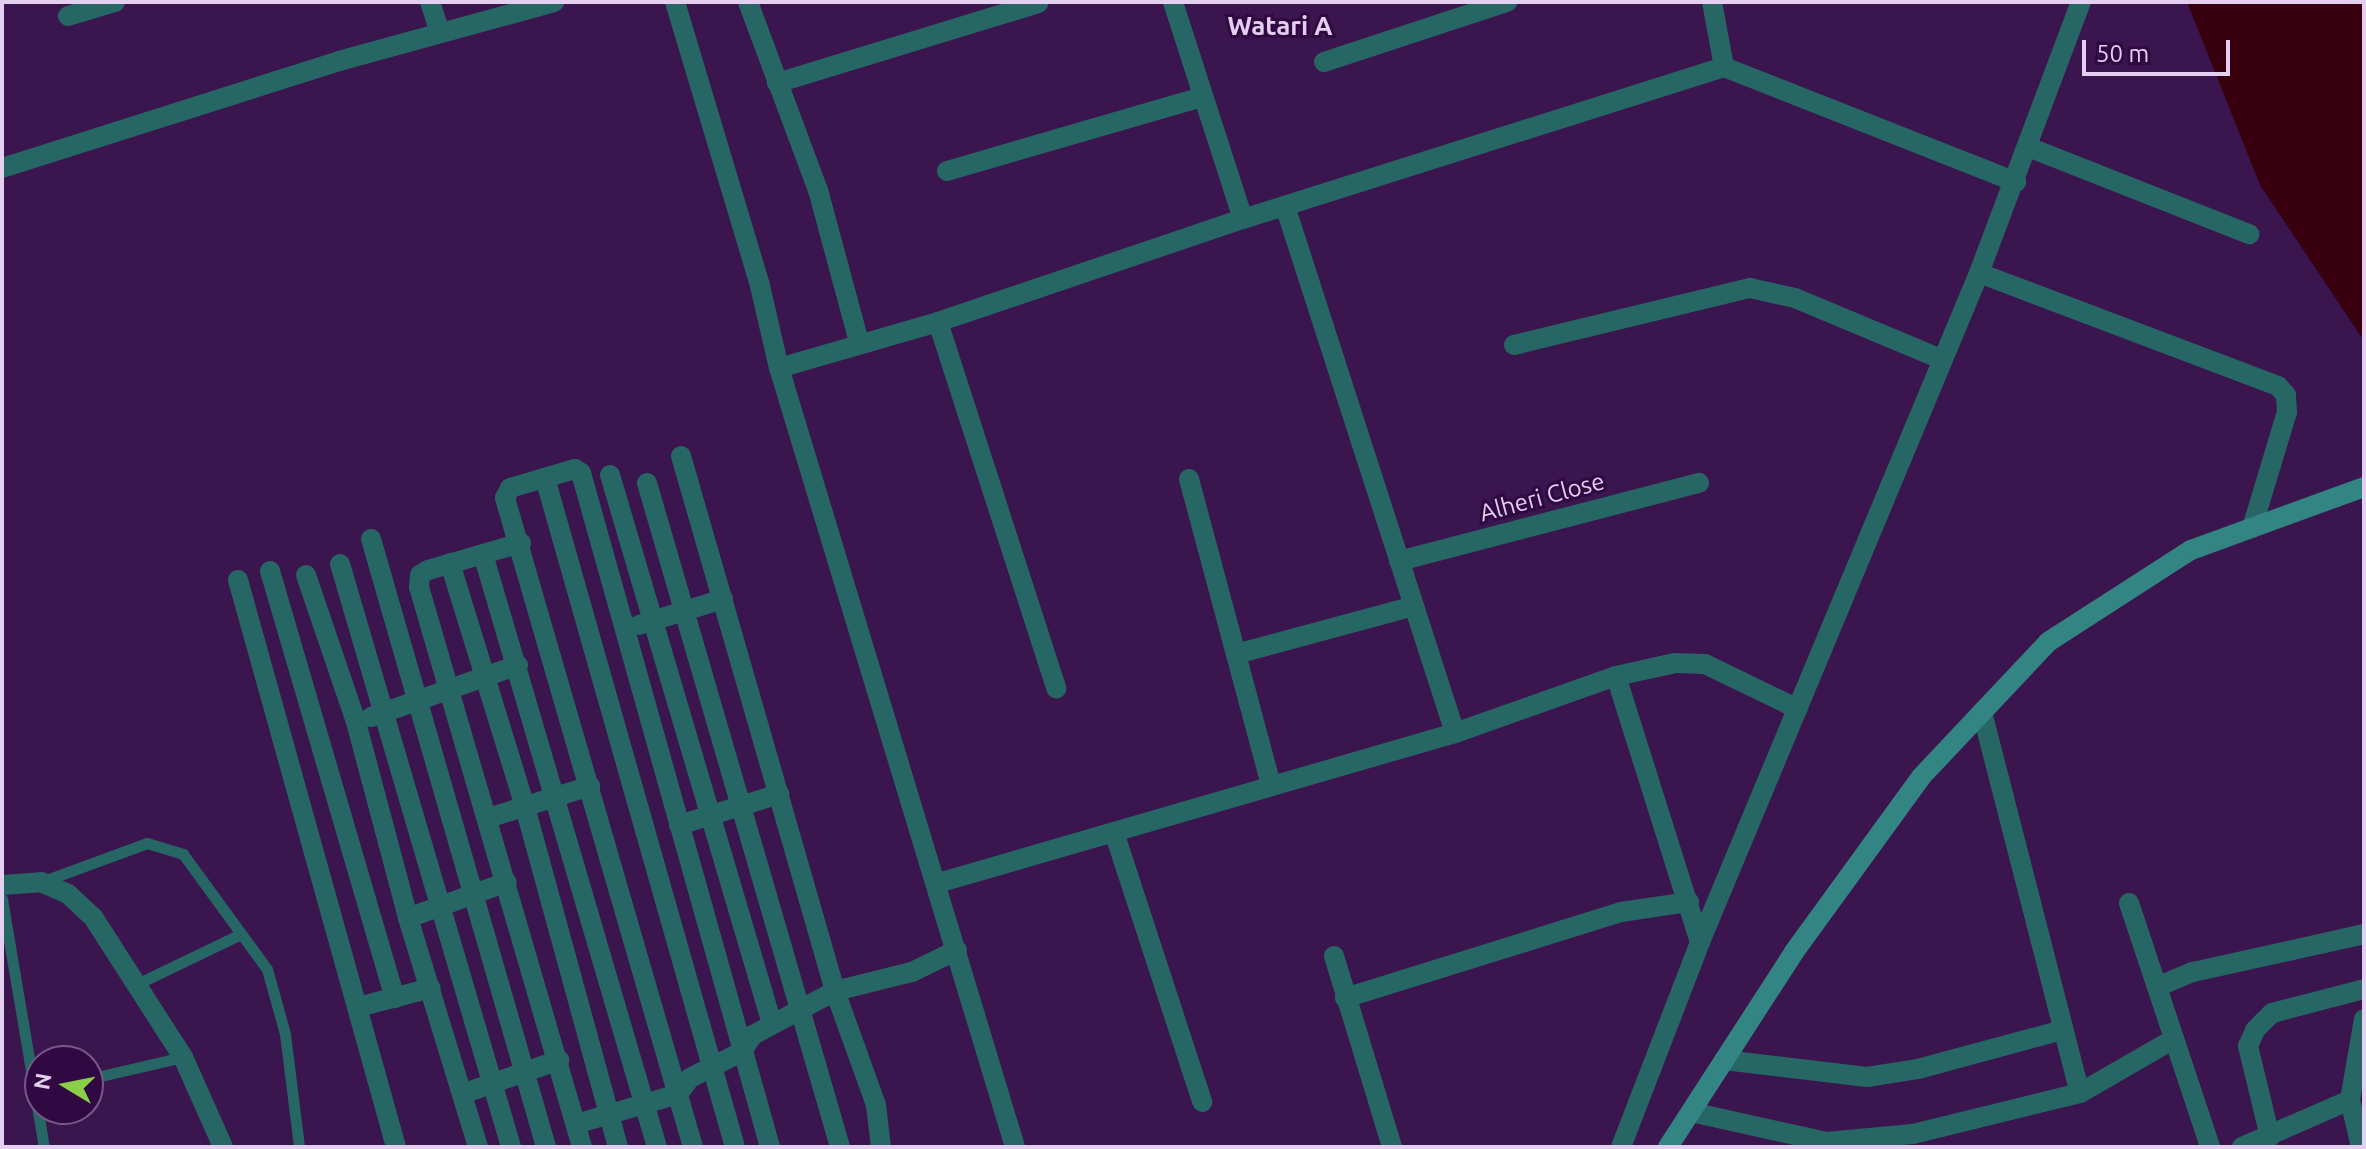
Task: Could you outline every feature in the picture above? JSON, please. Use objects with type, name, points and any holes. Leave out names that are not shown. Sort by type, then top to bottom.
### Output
[{"type":"street","points":[[68,16],[115,2]]},
{"type":"street","points":[[430,2],[440,32]]},
{"type":"street","points":[[2,168],[440,32],[554,2]]},
{"type":"street","points":[[675,2],[760,286],[779,368],[938,883],[1015,1147]]},
{"type":"street","points":[[748,2],[818,190],[859,342]]},
{"type":"street","points":[[1173,2],[1201,97],[1243,219]]},
{"type":"street","points":[[1324,62],[1507,2]]},
{"type":"street","points":[[1712,2],[1724,67]]},
{"type":"street","points":[[1621,1147],[1700,942],[2016,182],[2081,2]]},
{"type":"street","points":[[777,83],[1038,3]]},
{"type":"street","points":[[779,368],[859,342],[938,322],[1243,219],[1724,67],[2016,182]]},
{"type":"street","points":[[947,171],[1201,97]]},
{"type":"street","points":[[2028,147],[2249,234]]},
{"type":"street","points":[[1285,206],[1455,733]]},
{"type":"street","points":[[1979,273],[2278,386],[2286,395],[2287,412],[2252,528]]},
{"type":"street","points":[[1514,345],[1750,288],[1795,298],[1943,360]]},
{"type":"street","points":[[938,322],[1056,688]]},
{"type":"street","points":[[681,456],[835,991],[876,1105],[881,1147]]},
{"type":"street","points":[[693,1147],[505,491],[575,469],[581,473],[770,1147]]},
{"type":"street","points":[[610,475],[772,1024]]},
{"type":"street","points":[[545,478],[735,1147]]},
{"type":"street","points":[[1189,479],[1271,786]]},
{"type":"street","points":[[647,483],[744,805],[840,1147]]},
{"type":"street","name":"Alheri Close","points":[[1399,561],[1699,483]]},
{"type":"street","points":[[1668,1147],[1794,952],[1912,789],[2048,642],[2191,550],[2364,487]]},
{"type":"street","points":[[371,539],[415,702],[546,1147]]},
{"type":"street","points":[[521,543],[420,575],[419,587],[582,1147]]},
{"type":"street","points":[[483,554],[558,796],[657,1147]]},
{"type":"street","points":[[450,563],[525,807],[618,1147]]},
{"type":"street","points":[[340,564],[381,714],[511,1147]]},
{"type":"street","points":[[270,571],[395,998]]},
{"type":"street","points":[[306,575],[356,722],[408,918],[465,1093],[478,1147]]},
{"type":"street","points":[[238,580],[396,1147]]},
{"type":"street","points":[[624,630],[723,599]]},
{"type":"street","points":[[1236,654],[1414,606]]},
{"type":"street","points":[[938,883],[1455,733],[1616,676],[1675,663],[1705,664],[1798,709]]},
{"type":"street","points":[[356,722],[518,665]]},
{"type":"street","points":[[1616,676],[1700,942]]},
{"type":"street","points":[[1982,712],[2080,1093]]},
{"type":"street","points":[[488,818],[590,786]]},
{"type":"street","points":[[679,825],[779,794]]},
{"type":"street","points":[[1114,832],[1202,1102]]},
{"type":"street","points":[[2,885],[41,882],[68,894],[93,917],[139,983],[183,1057],[223,1147]]},
{"type":"street","points":[[408,918],[507,882]]},
{"type":"street","points":[[1345,998],[1621,912],[1689,902]]},
{"type":"street","points":[[2129,903],[2210,1147]]},
{"type":"street","points":[[2157,987],[2193,972],[2364,934]]},
{"type":"street","points":[[576,1124],[678,1094],[690,1078],[713,1069],[741,1052],[753,1035],[800,1009],[835,991],[912,972],[957,950]]},
{"type":"street","points":[[1334,956],[1392,1147]]},
{"type":"street","points":[[358,1007],[431,988]]},
{"type":"street","points":[[2270,1137],[2248,1046],[2255,1030],[2272,1013],[2364,989]]},
{"type":"street","points":[[2361,1147],[2350,1100],[2364,1019]]},
{"type":"street","points":[[1724,1060],[1867,1077],[1918,1069],[2063,1030]]},
{"type":"street","points":[[1691,1112],[1826,1142],[1913,1134],[2080,1093],[2174,1039]]},
{"type":"street","points":[[465,1093],[559,1060]]},
{"type":"street","points":[[2242,1147],[2350,1100]]},
{"type":"lane","points":[[41,882],[147,843],[166,845],[183,854],[267,969],[278,1002],[299,1147]]},
{"type":"lane","points":[[2,899],[29,1045]]},
{"type":"lane","points":[[139,983],[241,934]]},
{"type":"lane","points":[[104,1075],[183,1057]]},
{"type":"lane","points":[[42,1125],[44,1147]]},
{"type":"shaded area","points":[[2187,2],[2364,2],[2364,341],[2260,185]]},
{"type":"district","name":"Watari A","points":[[1280,26]]}]
